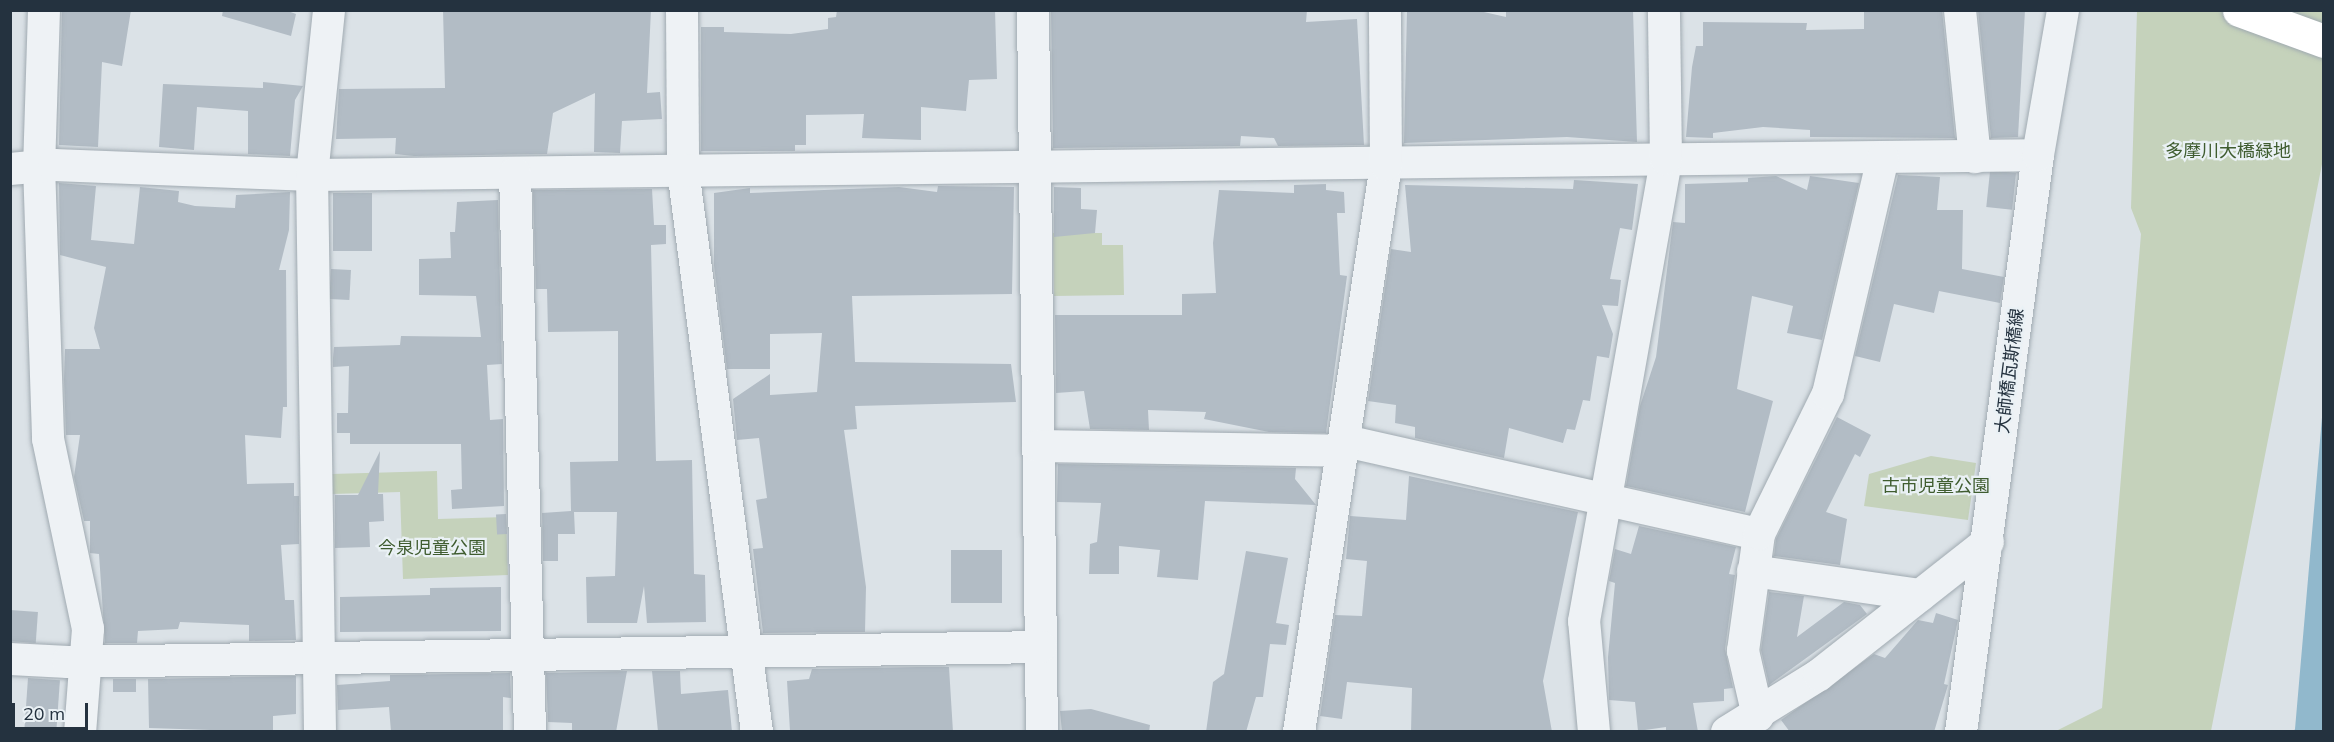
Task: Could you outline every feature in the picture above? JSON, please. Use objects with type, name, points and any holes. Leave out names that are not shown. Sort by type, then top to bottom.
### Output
[{"type":"highway","points":[[2240,10],[2324,41]]},
{"type":"street","points":[[44,10],[25,167],[48,439],[87,629],[81,732]]},
{"type":"street","points":[[320,732],[312,175],[329,10]]},
{"type":"street","points":[[682,10],[683,170],[757,732]]},
{"type":"street","points":[[1033,10],[1042,732]]},
{"type":"street","points":[[1299,732],[1386,165],[1384,10]]},
{"type":"street","points":[[1594,732],[1584,621],[1608,497],[1666,159],[1664,10]]},
{"type":"street","points":[[1960,10],[1975,157]]},
{"type":"street","name":"大師橋瓦斯橋線","points":[[1961,732],[2038,154],[2062,10]]},
{"type":"street","points":[[25,167],[312,175],[1036,166],[1386,165],[1666,159],[1975,157],[2038,154]]},
{"type":"street","points":[[1758,716],[1743,651],[1759,534],[1828,394],[1883,158]]},
{"type":"street","points":[[515,173],[530,732]]},
{"type":"street","points":[[1038,446],[1344,446],[1608,497],[1759,534]]},
{"type":"street","points":[[1727,732],[1758,716],[1819,675],[1988,542]]},
{"type":"street","points":[[1753,571],[1920,595]]},
{"type":"street","points":[[10,659],[528,656],[1041,647]]},
{"type":"green space","name":"多摩川大橋緑地","points":[[2137,11],[2323,11],[2323,159],[2211,731],[2054,732],[2102,708],[2141,234],[2131,208]]},
{"type":"green space","points":[[1053,233],[1102,233],[1102,245],[1123,245],[1124,295],[1054,296]]},
{"type":"green space","name":"古市児童公園","points":[[1931,456],[1976,463],[1968,520],[1864,506],[1869,474]]},
{"type":"green space","name":"今泉児童公園","points":[[437,471],[438,519],[506,517],[508,575],[403,579],[400,492],[332,494],[331,474]]},
{"type":"water","points":[[2323,406],[2323,731],[2294,731],[2295,729]]},
{"type":"building","points":[[62,10],[131,10],[122,66],[102,62],[98,147],[59,145]]},
{"type":"building","points":[[223,10],[285,10],[296,14],[291,36],[222,16]]},
{"type":"building","points":[[443,10],[651,10],[647,93],[660,92],[662,119],[622,121],[620,153],[594,152],[595,93],[553,113],[547,154],[414,156],[395,154],[396,138],[336,139],[339,89],[445,88]]},
{"type":"building","points":[[837,10],[995,10],[997,79],[969,80],[966,111],[921,107],[921,140],[862,138],[864,114],[806,115],[806,145],[795,145],[795,151],[701,151],[701,27],[724,27],[724,32],[791,34],[828,29],[828,18],[836,17]]},
{"type":"building","points":[[1051,10],[1307,10],[1306,22],[1357,19],[1364,145],[1278,146],[1274,138],[1241,136],[1240,146],[1053,148]]},
{"type":"building","points":[[1407,10],[1475,10],[1506,17],[1506,10],[1633,10],[1637,142],[1567,137],[1404,143]]},
{"type":"building","points":[[1864,10],[1942,10],[1955,138],[1810,137],[1810,130],[1763,127],[1713,133],[1713,138],[1686,137],[1692,67],[1696,46],[1703,46],[1703,22],[1807,23],[1806,30],[1864,29]]},
{"type":"building","points":[[1978,10],[2025,10],[2018,137],[1991,138]]},
{"type":"building","points":[[263,82],[303,86],[295,100],[290,156],[248,154],[248,111],[197,107],[194,150],[159,147],[163,84],[263,88]]},
{"type":"building","points":[[1990,170],[2016,173],[2012,210],[1986,207]]},
{"type":"building","points":[[1898,175],[1940,177],[1937,210],[1963,210],[1962,269],[2004,277],[2000,303],[1939,291],[1934,313],[1894,304],[1880,362],[1855,356]]},
{"type":"building","points":[[1776,176],[1807,190],[1810,176],[1859,183],[1822,340],[1787,333],[1793,306],[1752,296],[1737,389],[1773,401],[1745,512],[1626,486],[1640,406],[1656,357],[1673,222],[1685,223],[1685,184],[1748,182],[1748,178]]},
{"type":"building","points":[[1574,180],[1638,184],[1632,230],[1620,228],[1610,279],[1621,280],[1618,306],[1602,305],[1613,334],[1609,358],[1597,356],[1590,401],[1583,400],[1575,430],[1567,429],[1563,443],[1509,428],[1504,458],[1415,438],[1415,427],[1395,423],[1396,405],[1368,401],[1391,249],[1411,252],[1405,185],[1573,189]]},
{"type":"building","points":[[59,183],[96,186],[91,240],[134,244],[140,187],[179,191],[178,202],[195,206],[235,208],[236,195],[290,192],[289,230],[279,270],[286,270],[287,407],[283,407],[281,438],[245,435],[247,484],[294,483],[294,496],[299,496],[299,544],[281,545],[285,600],[294,600],[296,640],[249,641],[249,625],[180,622],[178,629],[138,631],[137,643],[105,643],[99,554],[90,553],[90,521],[84,521],[74,477],[80,435],[66,435],[64,379],[65,349],[100,349],[94,328],[106,267],[60,255]]},
{"type":"building","points":[[1326,184],[1326,190],[1344,192],[1345,213],[1337,213],[1340,275],[1347,276],[1326,433],[1269,432],[1204,419],[1206,412],[1148,410],[1149,430],[1090,429],[1084,391],[1056,393],[1055,315],[1182,315],[1182,294],[1216,293],[1213,243],[1219,190],[1294,193],[1294,185]]},
{"type":"building","points":[[938,186],[1014,187],[1012,294],[852,296],[855,362],[1011,364],[1016,402],[855,406],[857,429],[844,430],[866,587],[865,632],[763,633],[753,549],[763,548],[756,500],[767,498],[759,438],[737,440],[733,399],[770,374],[770,395],[817,392],[822,333],[770,334],[770,369],[727,369],[714,266],[714,193],[750,188],[750,193],[899,187],[937,192]]},
{"type":"building","points":[[1054,187],[1081,188],[1081,209],[1097,210],[1095,233],[1054,237]]},
{"type":"building","points":[[652,189],[654,225],[666,225],[666,244],[651,245],[656,461],[692,460],[694,574],[705,575],[706,622],[647,623],[644,586],[637,623],[587,623],[586,577],[615,576],[617,512],[574,512],[575,534],[558,534],[558,561],[543,561],[542,513],[571,511],[570,462],[618,461],[618,331],[548,332],[547,289],[536,289],[533,190]]},
{"type":"building","points":[[333,193],[372,193],[372,251],[333,251]]},
{"type":"building","points":[[498,200],[502,364],[487,365],[490,420],[503,419],[504,506],[452,509],[451,490],[462,489],[461,444],[350,444],[350,433],[337,433],[337,413],[348,413],[349,366],[333,367],[334,347],[400,345],[401,336],[481,337],[476,296],[419,295],[419,259],[451,258],[450,232],[455,232],[457,202]]},
{"type":"building","points":[[331,269],[351,270],[349,300],[329,299]]},
{"type":"building","points":[[1837,417],[1871,435],[1860,457],[1855,454],[1826,512],[1847,519],[1840,565],[1774,556],[1776,539]]},
{"type":"building","points":[[380,451],[378,494],[383,494],[384,521],[369,522],[370,547],[335,548],[335,495],[358,495]]},
{"type":"building","points":[[1058,464],[1296,468],[1295,479],[1316,505],[1205,501],[1198,580],[1157,577],[1160,550],[1119,546],[1119,574],[1089,574],[1090,544],[1097,542],[1101,503],[1057,502]]},
{"type":"building","points":[[1409,476],[1578,512],[1543,681],[1552,732],[1411,732],[1412,688],[1347,682],[1342,719],[1320,716],[1335,615],[1362,616],[1367,561],[1346,559],[1350,516],[1406,520]]},
{"type":"building","points":[[506,514],[507,534],[497,534],[496,515]]},
{"type":"building","points":[[1639,526],[1736,547],[1729,574],[1735,575],[1725,649],[1733,688],[1724,689],[1724,701],[1693,703],[1698,732],[1666,732],[1666,727],[1638,731],[1635,702],[1609,700],[1608,657],[1615,583],[1609,581],[1615,549],[1631,554]]},
{"type":"building","points":[[951,550],[1002,550],[1002,603],[951,603]]},
{"type":"building","points":[[1246,551],[1288,558],[1276,623],[1289,625],[1286,645],[1270,644],[1263,697],[1256,697],[1246,732],[1206,732],[1213,682],[1224,674]]},
{"type":"building","points":[[501,587],[501,631],[340,632],[340,597],[430,595],[430,588]]},
{"type":"building","points":[[1769,592],[1804,596],[1797,637],[1844,602],[1860,605],[1867,614],[1769,685],[1761,650]]},
{"type":"building","points":[[10,610],[38,612],[36,643],[10,641]]},
{"type":"building","points":[[1936,613],[1958,620],[1944,684],[1948,685],[1934,732],[1790,732],[1781,720],[1874,654],[1885,658],[1918,620],[1933,623]]},
{"type":"building","points":[[949,667],[953,732],[790,731],[787,681],[809,679],[812,669]]},
{"type":"building","points":[[627,671],[616,732],[572,732],[572,723],[548,722],[546,673]]},
{"type":"building","points":[[652,671],[680,671],[681,694],[728,690],[732,732],[658,732]]},
{"type":"building","points":[[510,673],[511,698],[503,697],[503,732],[391,732],[389,707],[338,710],[337,685],[390,681],[390,675]]},
{"type":"building","points":[[296,676],[296,714],[273,716],[273,732],[149,728],[148,679]]},
{"type":"building","points":[[28,678],[60,680],[56,732],[24,732]]},
{"type":"building","points":[[113,679],[136,679],[136,692],[113,692]]},
{"type":"building","points":[[1091,709],[1150,725],[1149,732],[1062,732],[1060,711]]}]
